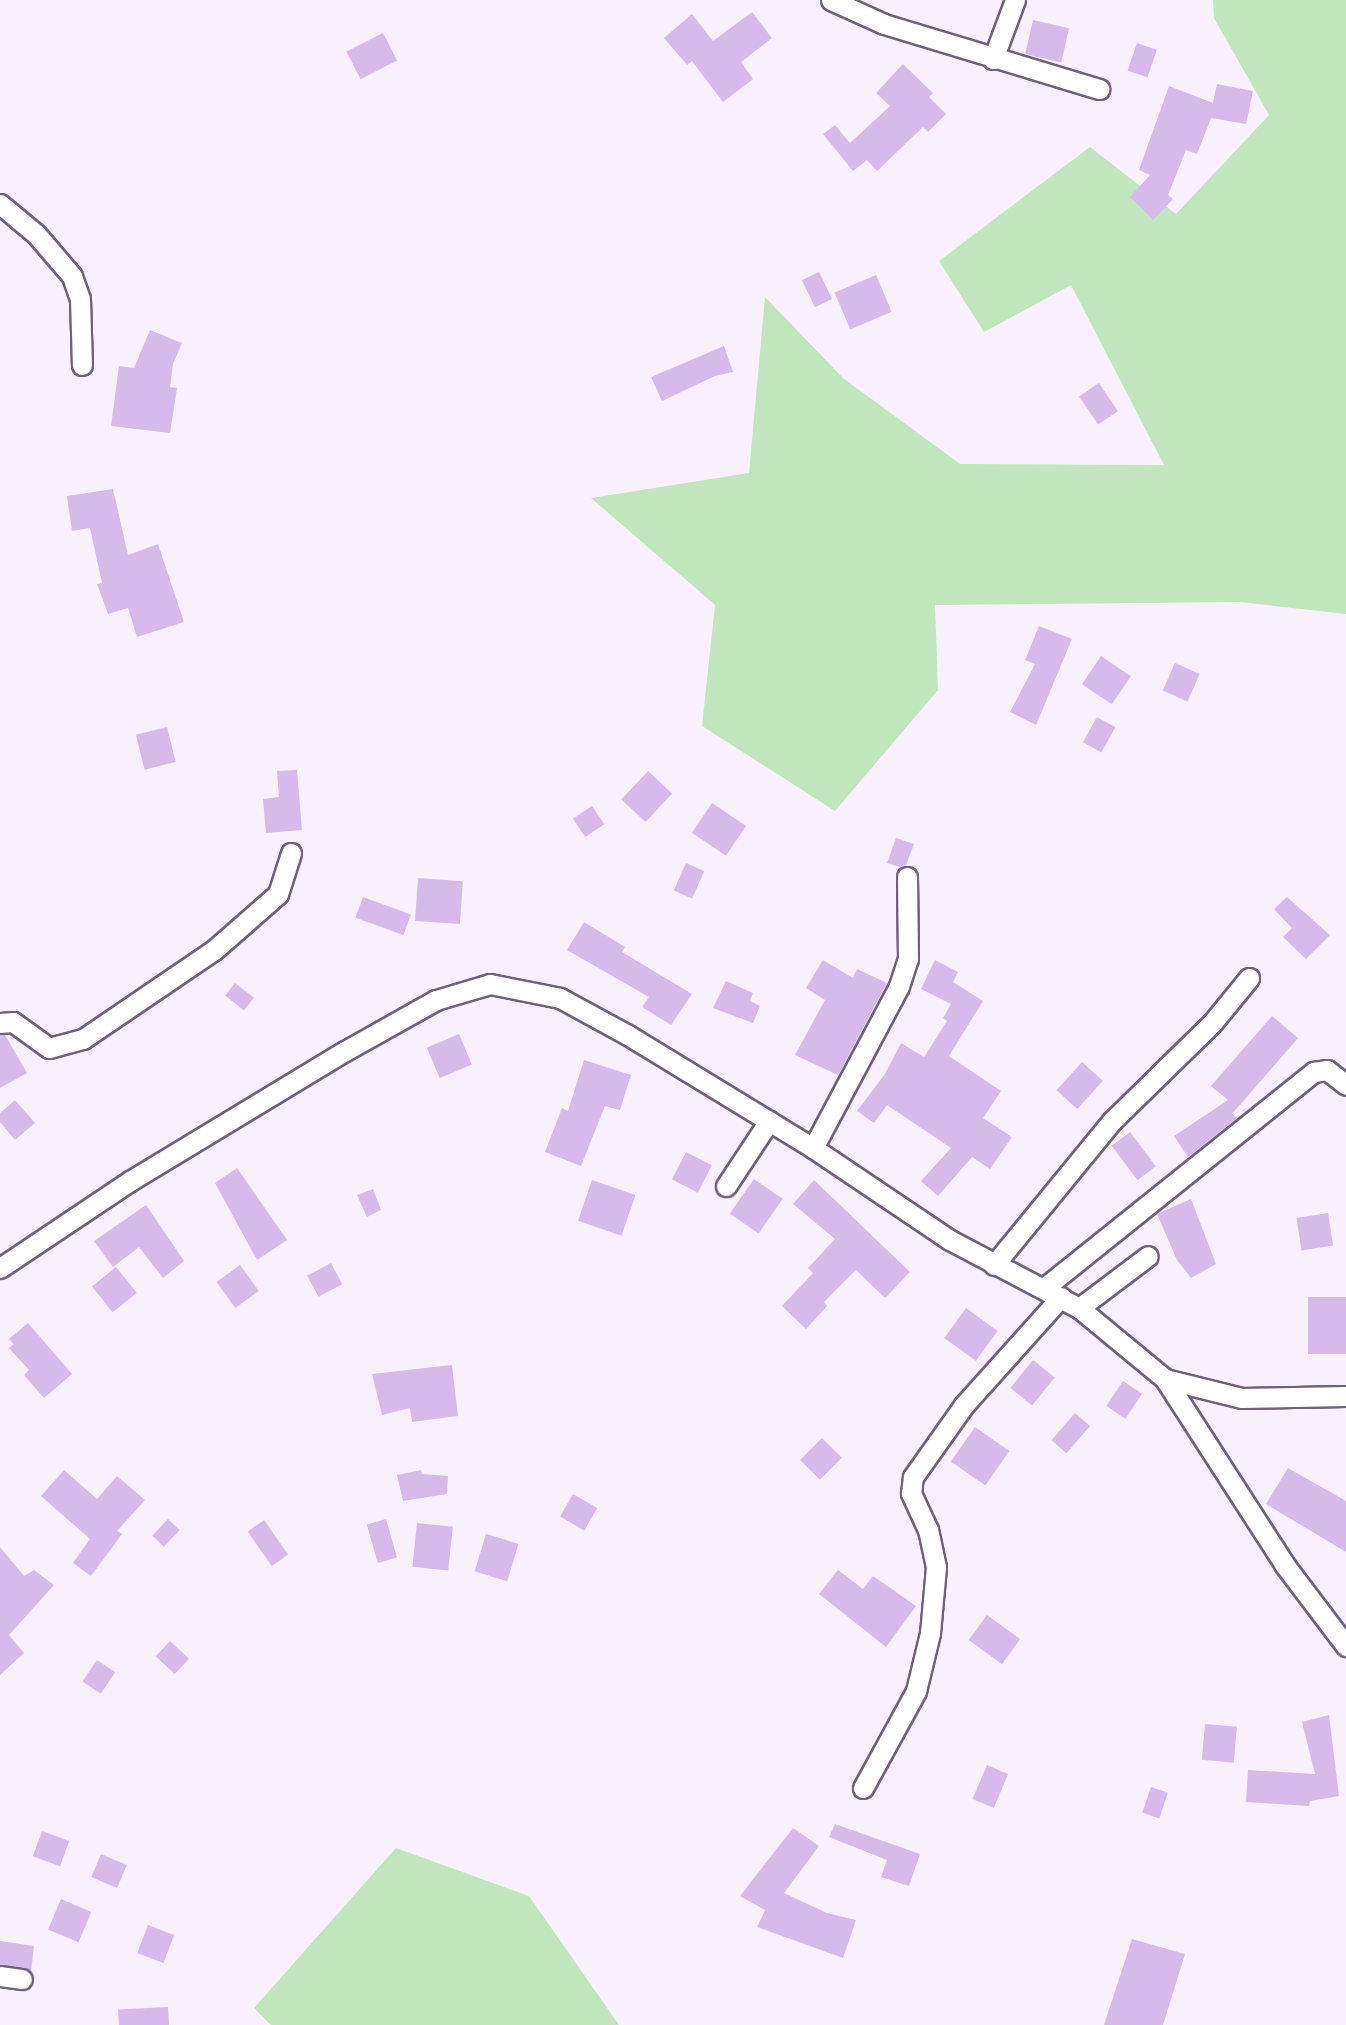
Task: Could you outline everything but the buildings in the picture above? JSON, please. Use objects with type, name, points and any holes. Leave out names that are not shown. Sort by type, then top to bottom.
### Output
[{"type":"street","points":[[831,0],[884,24],[1099,89]]},
{"type":"street","points":[[993,59],[1015,0]]},
{"type":"street","points":[[0,204],[36,234],[72,276],[80,299],[82,365]]},
{"type":"street","points":[[0,1023],[13,1022],[48,1048],[83,1039],[214,950],[278,894],[291,853]]},
{"type":"street","points":[[813,1148],[899,986],[908,959],[907,877]]},
{"type":"street","points":[[994,1265],[1112,1121],[1213,1022],[1250,978]]},
{"type":"street","points":[[0,1268],[130,1181],[345,1051],[436,1000],[490,984],[560,998],[813,1148],[994,1265],[1053,1292],[1079,1308],[1165,1379],[1284,1564],[1346,1646]]},
{"type":"street","points":[[863,1788],[916,1691],[930,1633],[936,1567],[928,1530],[911,1493],[913,1477],[964,1405],[1053,1292],[1314,1072],[1327,1070],[1346,1085]]},
{"type":"street","points":[[726,1186],[769,1121]]},
{"type":"street","points":[[1079,1308],[1148,1256]]},
{"type":"street","points":[[1165,1379],[1242,1398],[1346,1396]]},
{"type":"street","points":[[0,1976],[22,1979]]},
{"type":"green space","points":[[1213,0],[1346,0],[1346,614],[1240,602],[935,605],[938,690],[835,811],[702,726],[715,605],[591,498],[749,473],[765,297],[843,378],[960,464],[1164,465],[1071,285],[984,332],[939,261],[1090,147],[1176,214],[1269,115],[1214,18]]},
{"type":"green space","points":[[396,1848],[529,1896],[619,2025],[271,2025],[254,2008]]}]
